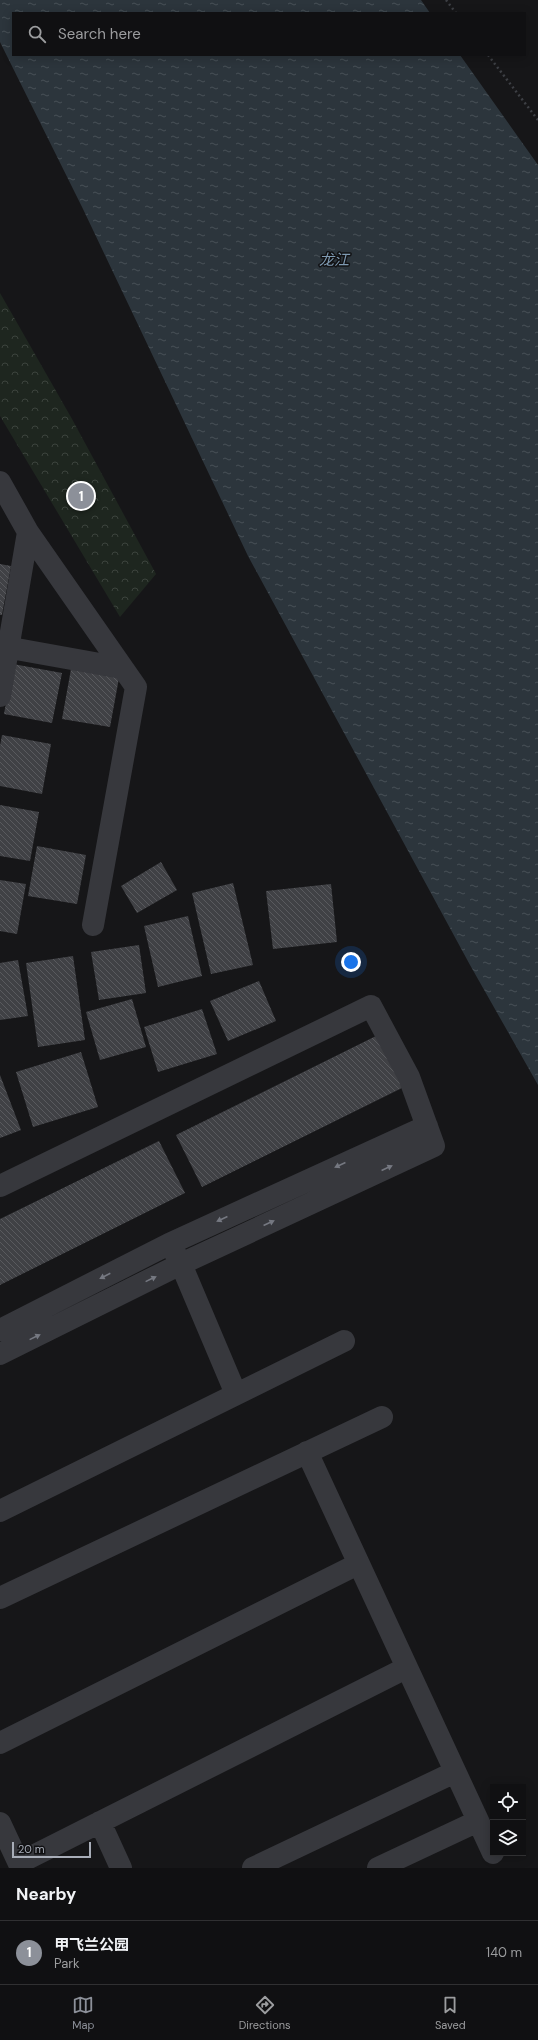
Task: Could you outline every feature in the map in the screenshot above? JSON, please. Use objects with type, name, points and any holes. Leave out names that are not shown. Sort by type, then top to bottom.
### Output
[{"type":"street","points":[[0,482],[28,532],[136,687],[92,925]]},
{"type":"street","points":[[0,696],[4,647],[28,532]]},
{"type":"street","points":[[4,647],[122,668]]},
{"type":"street","points":[[0,1186],[371,1006],[409,1077],[434,1146],[181,1264],[0,1354]]},
{"type":"street","points":[[0,1330],[169,1244],[427,1126]]},
{"type":"street","points":[[169,1244],[181,1264],[236,1394]]},
{"type":"street","points":[[0,1511],[344,1341]]},
{"type":"street","points":[[0,1598],[382,1417]]},
{"type":"street","points":[[307,1452],[490,1847]]},
{"type":"street","points":[[0,1743],[358,1564]]},
{"type":"street","points":[[0,1823],[20,1866],[100,1822],[406,1668]]},
{"type":"street","points":[[253,1868],[455,1772]]},
{"type":"street","points":[[378,1868],[478,1821]]},
{"type":"street","points":[[100,1822],[121,1868]]},
{"type":"street","points":[[494,1856],[500,1868]]},
{"type":"path","points":[[446,0],[455,12]]},
{"type":"path","points":[[489,56],[538,120]]},
{"type":"green space","points":[[0,293],[72,419],[156,574],[120,617],[0,416]]},
{"type":"water","name":"龙江","points":[[0,0],[421,0],[429,12],[12,12],[12,56],[461,56],[538,165],[538,1085],[470,965],[248,556],[83,209],[0,42]]},
{"type":"building","points":[[0,564],[11,566],[2,615],[0,615]]},
{"type":"building","points":[[13,664],[62,673],[52,723],[4,714]]},
{"type":"building","points":[[71,669],[119,678],[110,727],[62,719]]},
{"type":"building","points":[[2,735],[51,744],[42,794],[0,786],[0,746]]},
{"type":"building","points":[[0,805],[39,812],[30,861],[0,856]]},
{"type":"building","points":[[37,846],[86,855],[77,904],[28,896]]},
{"type":"building","points":[[161,862],[177,890],[137,913],[121,886]]},
{"type":"building","points":[[0,880],[26,884],[17,934],[0,931]]},
{"type":"building","points":[[233,883],[253,965],[211,974],[192,893]]},
{"type":"building","points":[[331,884],[337,942],[273,949],[266,891]]},
{"type":"building","points":[[188,916],[202,976],[158,987],[144,926]]},
{"type":"building","points":[[139,945],[146,993],[99,1000],[91,952]]},
{"type":"building","points":[[73,956],[85,1040],[38,1047],[26,963]]},
{"type":"building","points":[[18,960],[28,1016],[0,1020],[0,963]]},
{"type":"building","points":[[259,981],[276,1021],[228,1041],[210,1001]]},
{"type":"building","points":[[132,999],[146,1047],[100,1060],[86,1012]]},
{"type":"building","points":[[202,1009],[217,1054],[158,1072],[144,1027]]},
{"type":"building","points":[[380,1034],[406,1086],[202,1187],[176,1135]]},
{"type":"building","points":[[81,1052],[98,1107],[33,1127],[16,1072]]},
{"type":"building","points":[[0,1075],[21,1130],[0,1138]]},
{"type":"building","points":[[159,1141],[185,1193],[0,1285],[0,1219]]},
{"type":"place","name":"甲飞兰公园","points":[[81,496]]}]
